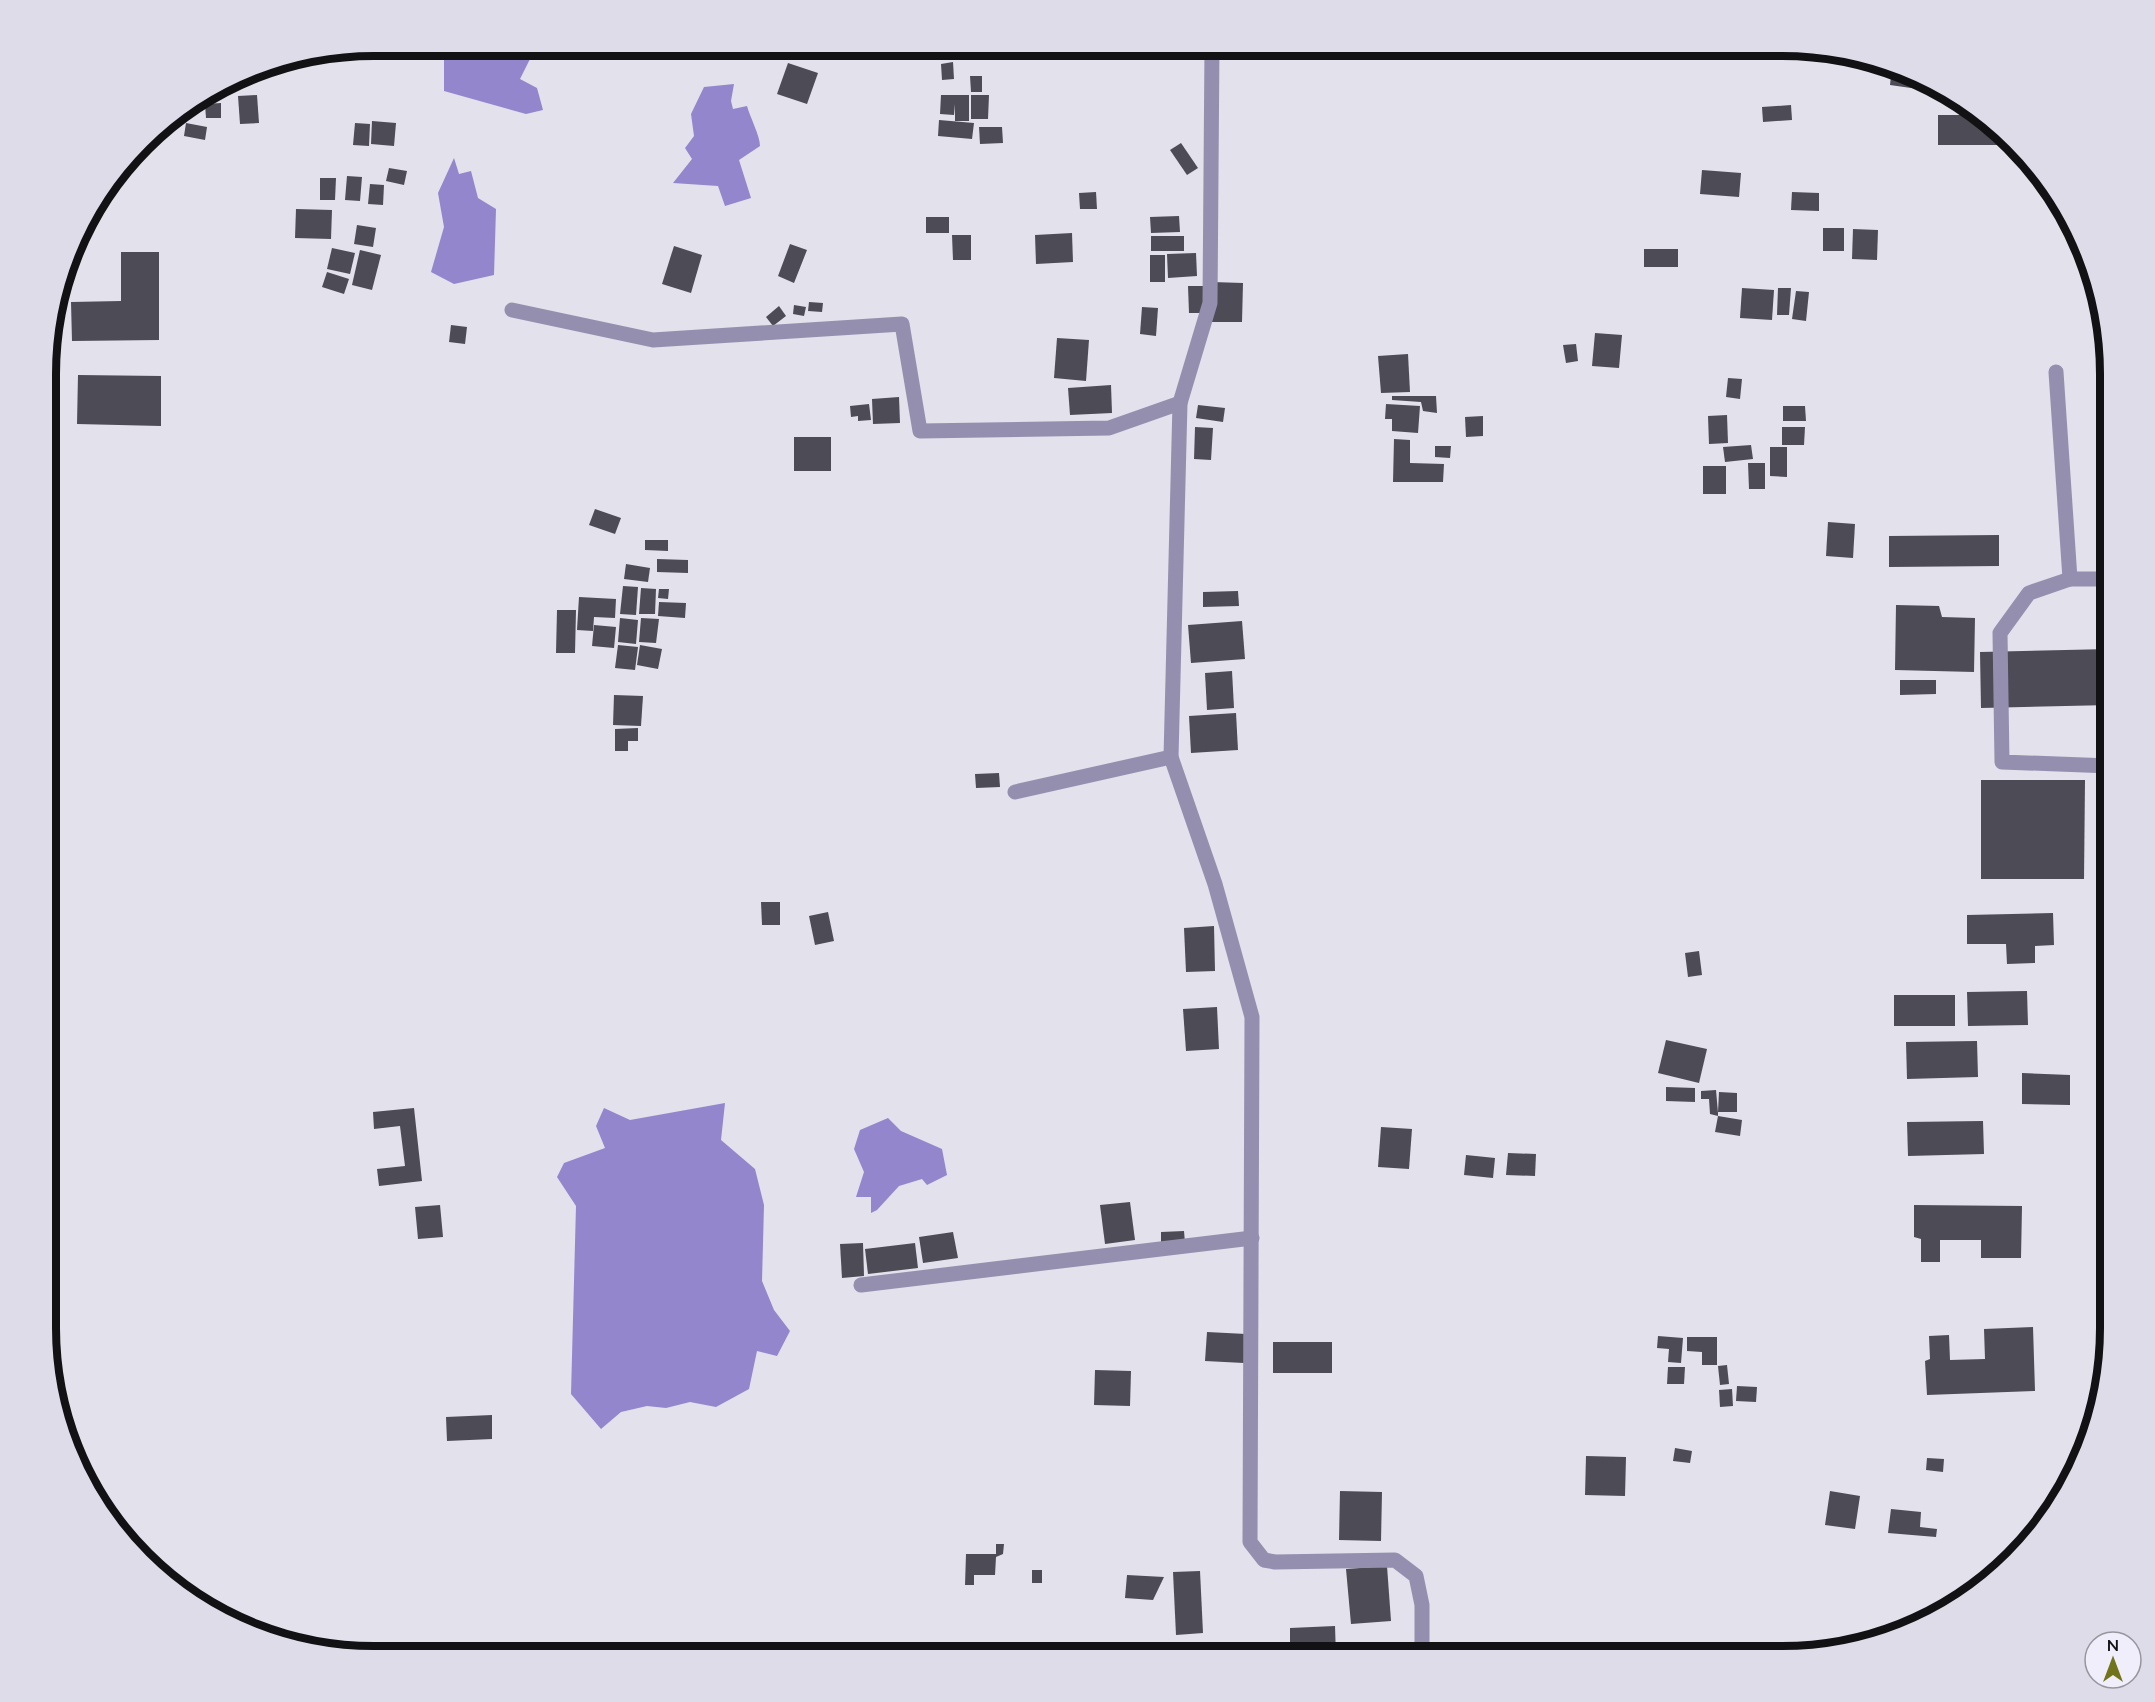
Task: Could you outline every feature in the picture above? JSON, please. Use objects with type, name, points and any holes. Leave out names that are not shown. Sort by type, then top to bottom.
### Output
[{"type":"street","points":[[1212,56],[1210,303],[1180,403],[1171,757],[1215,884],[1252,1017],[1251,1542],[1264,1560],[1275,1562],[1395,1560],[1416,1576],[1422,1605],[1422,1646]]},
{"type":"street","points":[[512,310],[653,340],[902,324],[920,431],[1109,428],[1180,403]]},
{"type":"street","points":[[2056,372],[2070,579]]},
{"type":"street","points":[[2100,579],[2070,579],[2029,593],[2000,633],[2002,762],[2100,766]]},
{"type":"street","points":[[1015,792],[1171,757]]},
{"type":"street","points":[[861,1285],[1252,1238]]},
{"type":"shaded area","points":[[444,56],[532,56],[520,79],[537,88],[543,110],[526,114],[444,91]]},
{"type":"shaded area","points":[[734,84],[731,101],[733,109],[747,106],[760,146],[739,160],[751,198],[725,206],[718,186],[673,183],[692,159],[685,148],[694,136],[691,114],[704,87]]},
{"type":"shaded area","points":[[454,158],[459,174],[471,171],[478,198],[496,209],[494,275],[454,284],[431,272],[444,227],[438,193]]},
{"type":"shaded area","points":[[725,1103],[721,1140],[755,1169],[764,1205],[762,1281],[774,1310],[790,1331],[777,1356],[757,1351],[749,1389],[716,1407],[690,1402],[666,1408],[647,1406],[621,1412],[601,1429],[571,1394],[576,1206],[557,1177],[564,1163],[605,1148],[596,1126],[604,1108],[630,1120]]},
{"type":"shaded area","points":[[888,1118],[901,1131],[942,1149],[947,1175],[927,1185],[922,1179],[899,1186],[877,1210],[871,1213],[871,1197],[856,1197],[864,1172],[854,1149],[860,1130]]},
{"type":"building","points":[[953,62],[954,79],[942,80],[941,64]]},
{"type":"building","points":[[788,63],[818,73],[807,104],[777,94]]},
{"type":"building","points":[[1891,75],[1918,87],[1918,89],[1890,85]]},
{"type":"building","points":[[970,76],[982,76],[982,92],[971,92]]},
{"type":"building","points":[[257,95],[259,123],[240,124],[238,96]]},
{"type":"building","points":[[941,95],[969,95],[969,121],[955,121],[955,104],[954,115],[940,114]]},
{"type":"building","points":[[971,95],[989,95],[988,119],[971,119]]},
{"type":"building","points":[[221,103],[221,118],[206,118],[205,104]]},
{"type":"building","points":[[1791,105],[1792,120],[1763,122],[1762,107]]},
{"type":"building","points":[[1938,115],[1966,115],[2002,145],[1938,145]]},
{"type":"building","points":[[939,120],[974,123],[972,139],[938,136]]},
{"type":"building","points":[[372,121],[396,123],[394,146],[371,144]]},
{"type":"building","points":[[186,123],[207,127],[205,140],[184,136]]},
{"type":"building","points":[[355,123],[370,124],[369,146],[353,145]]},
{"type":"building","points":[[979,127],[1002,127],[1003,143],[980,144]]},
{"type":"building","points":[[1181,143],[1198,168],[1187,175],[1170,150]]},
{"type":"building","points":[[389,168],[407,171],[404,185],[386,181]]},
{"type":"building","points":[[1702,170],[1741,173],[1739,197],[1700,194]]},
{"type":"building","points":[[347,176],[362,177],[360,201],[345,200]]},
{"type":"building","points":[[320,178],[336,178],[335,200],[320,200]]},
{"type":"building","points":[[370,184],[384,185],[383,205],[368,204]]},
{"type":"building","points":[[1096,192],[1097,209],[1080,209],[1079,193]]},
{"type":"building","points":[[1792,192],[1819,193],[1819,211],[1791,210]]},
{"type":"building","points":[[296,209],[332,210],[331,239],[295,238]]},
{"type":"building","points":[[1179,216],[1180,232],[1151,233],[1150,217]]},
{"type":"building","points":[[926,217],[949,217],[949,233],[926,233]]},
{"type":"building","points":[[357,225],[376,228],[373,247],[354,244]]},
{"type":"building","points":[[1823,228],[1844,228],[1844,251],[1823,251]]},
{"type":"building","points":[[1853,229],[1878,230],[1877,260],[1852,259]]},
{"type":"building","points":[[1072,233],[1073,262],[1036,264],[1035,235]]},
{"type":"building","points":[[952,235],[971,235],[971,260],[953,260]]},
{"type":"building","points":[[1151,236],[1184,236],[1184,251],[1151,251]]},
{"type":"building","points":[[790,244],[807,250],[794,283],[778,276]]},
{"type":"building","points":[[674,246],[702,255],[691,293],[662,284]]},
{"type":"building","points":[[332,248],[355,253],[350,274],[327,269]]},
{"type":"building","points":[[1644,249],[1678,249],[1678,267],[1644,267]]},
{"type":"building","points":[[360,250],[381,255],[372,290],[352,285]]},
{"type":"building","points":[[121,252],[159,252],[159,340],[72,341],[71,302],[121,301]]},
{"type":"building","points":[[1196,253],[1197,276],[1168,278],[1167,254]]},
{"type":"building","points":[[1150,255],[1165,255],[1165,282],[1150,282]]},
{"type":"building","points":[[327,272],[349,279],[344,294],[322,287]]},
{"type":"building","points":[[1212,282],[1243,283],[1242,322],[1211,322]]},
{"type":"building","points":[[1188,286],[1204,286],[1205,313],[1189,313]]},
{"type":"building","points":[[1742,288],[1774,290],[1772,320],[1740,318]]},
{"type":"building","points":[[1778,288],[1791,288],[1789,315],[1777,315]]},
{"type":"building","points":[[1796,291],[1809,292],[1806,321],[1792,319]]},
{"type":"building","points":[[809,302],[823,303],[822,312],[808,311]]},
{"type":"building","points":[[794,305],[806,307],[804,316],[793,314]]},
{"type":"building","points":[[779,306],[786,316],[773,326],[766,317]]},
{"type":"building","points":[[1142,307],[1158,308],[1156,336],[1140,334]]},
{"type":"building","points":[[451,325],[467,327],[465,344],[449,342]]},
{"type":"building","points":[[1595,333],[1622,335],[1619,368],[1592,366]]},
{"type":"building","points":[[1057,338],[1089,340],[1086,381],[1054,378]]},
{"type":"building","points":[[1576,344],[1578,361],[1566,363],[1563,345]]},
{"type":"building","points":[[1408,354],[1410,392],[1381,393],[1378,356]]},
{"type":"building","points":[[78,375],[161,376],[161,426],[77,424]]},
{"type":"building","points":[[1728,378],[1742,379],[1740,399],[1726,397]]},
{"type":"building","points":[[1111,385],[1112,413],[1070,415],[1068,388]]},
{"type":"building","points":[[1392,396],[1436,396],[1437,413],[1423,411],[1421,402],[1392,400]]},
{"type":"building","points":[[899,397],[900,423],[873,424],[872,399]]},
{"type":"building","points":[[869,404],[871,420],[858,421],[858,416],[851,417],[850,406]]},
{"type":"building","points":[[1386,404],[1420,406],[1418,433],[1392,431],[1392,419],[1385,419]]},
{"type":"building","points":[[1198,405],[1225,408],[1223,422],[1196,418]]},
{"type":"building","points":[[1783,406],[1805,406],[1806,421],[1783,421]]},
{"type":"building","points":[[1727,415],[1728,443],[1709,444],[1708,416]]},
{"type":"building","points":[[1483,416],[1483,436],[1466,437],[1465,417]]},
{"type":"building","points":[[1195,427],[1213,428],[1211,460],[1194,459]]},
{"type":"building","points":[[1782,427],[1805,427],[1804,445],[1782,445]]},
{"type":"building","points":[[794,437],[831,437],[831,471],[794,471]]},
{"type":"building","points":[[1394,439],[1410,440],[1410,463],[1444,464],[1443,482],[1393,482]]},
{"type":"building","points":[[1751,445],[1753,459],[1725,462],[1723,447]]},
{"type":"building","points":[[1435,446],[1451,446],[1450,458],[1435,457]]},
{"type":"building","points":[[1770,447],[1787,447],[1787,477],[1770,476]]},
{"type":"building","points":[[1748,463],[1765,463],[1765,489],[1749,489]]},
{"type":"building","points":[[1703,466],[1726,466],[1726,494],[1703,494]]},
{"type":"building","points":[[595,509],[621,518],[615,534],[589,525]]},
{"type":"building","points":[[1828,522],[1855,524],[1853,558],[1826,556]]},
{"type":"building","points":[[1999,535],[1999,566],[1889,567],[1889,536]]},
{"type":"building","points":[[645,540],[668,540],[668,551],[645,550]]},
{"type":"building","points":[[657,559],[688,560],[688,573],[657,572]]},
{"type":"building","points":[[626,564],[650,568],[648,582],[624,579]]},
{"type":"building","points":[[623,586],[638,587],[636,615],[620,614]]},
{"type":"building","points":[[641,588],[656,589],[655,614],[639,614]]},
{"type":"building","points":[[659,589],[669,589],[668,599],[658,598]]},
{"type":"building","points":[[1238,591],[1239,606],[1203,607],[1203,592]]},
{"type":"building","points":[[579,597],[616,599],[615,618],[594,617],[593,631],[577,630]]},
{"type":"building","points":[[659,602],[686,603],[685,618],[658,616]]},
{"type":"building","points":[[1896,605],[1939,606],[1942,617],[1975,618],[1974,672],[1895,670]]},
{"type":"building","points":[[557,610],[576,610],[575,653],[556,653]]},
{"type":"building","points":[[620,618],[638,620],[636,644],[618,642]]},
{"type":"building","points":[[641,618],[659,619],[656,643],[639,642]]},
{"type":"building","points":[[1242,621],[1245,659],[1191,663],[1188,625]]},
{"type":"building","points":[[594,625],[616,627],[614,648],[592,646]]},
{"type":"building","points":[[618,645],[638,647],[635,670],[615,668]]},
{"type":"building","points":[[640,645],[662,649],[658,669],[637,665]]},
{"type":"building","points":[[2100,649],[2100,705],[1981,708],[1980,652]]},
{"type":"building","points":[[1232,671],[1234,708],[1207,710],[1205,673]]},
{"type":"building","points":[[1900,680],[1936,680],[1936,694],[1900,695]]},
{"type":"building","points":[[614,695],[643,696],[641,726],[613,725]]},
{"type":"building","points":[[1236,713],[1238,750],[1191,753],[1189,716]]},
{"type":"building","points":[[638,728],[638,741],[628,741],[628,751],[615,751],[615,729]]},
{"type":"building","points":[[999,773],[1000,787],[976,788],[975,774]]},
{"type":"building","points":[[1981,780],[2085,780],[2084,879],[1981,879]]},
{"type":"building","points":[[761,902],[780,902],[780,925],[762,925]]},
{"type":"building","points":[[828,912],[834,941],[815,945],[809,916]]},
{"type":"building","points":[[2053,913],[2054,945],[2035,946],[2035,963],[2007,964],[2006,944],[1967,944],[1967,915]]},
{"type":"building","points":[[1214,926],[1215,971],[1186,972],[1184,928]]},
{"type":"building","points":[[1699,951],[1702,975],[1688,977],[1685,953]]},
{"type":"building","points":[[2027,991],[2028,1025],[1968,1026],[1967,992]]},
{"type":"building","points":[[1894,995],[1955,995],[1955,1026],[1894,1026]]},
{"type":"building","points":[[1217,1007],[1219,1049],[1186,1051],[1183,1009]]},
{"type":"building","points":[[1666,1040],[1707,1049],[1699,1083],[1658,1073]]},
{"type":"building","points":[[1977,1041],[1978,1077],[1907,1079],[1906,1042]]},
{"type":"building","points":[[2022,1073],[2070,1075],[2070,1105],[2022,1104]]},
{"type":"building","points":[[1666,1087],[1695,1088],[1695,1102],[1666,1101]]},
{"type":"building","points":[[1716,1090],[1718,1116],[1710,1114],[1709,1099],[1701,1099],[1701,1091]]},
{"type":"building","points":[[1719,1092],[1737,1093],[1737,1112],[1718,1112]]},
{"type":"building","points":[[414,1108],[422,1181],[379,1186],[377,1169],[405,1166],[400,1126],[374,1129],[373,1112]]},
{"type":"building","points":[[1718,1116],[1742,1120],[1740,1136],[1715,1132]]},
{"type":"building","points":[[1983,1121],[1984,1154],[1908,1156],[1907,1122]]},
{"type":"building","points":[[1381,1127],[1412,1129],[1409,1169],[1378,1167]]},
{"type":"building","points":[[1508,1153],[1536,1154],[1535,1176],[1506,1175]]},
{"type":"building","points":[[1466,1155],[1495,1158],[1493,1178],[1464,1175]]},
{"type":"building","points":[[1130,1202],[1135,1240],[1105,1244],[1100,1205]]},
{"type":"building","points":[[440,1205],[443,1237],[418,1239],[415,1207]]},
{"type":"building","points":[[1914,1205],[2022,1206],[2021,1258],[1981,1258],[1981,1240],[1940,1240],[1940,1262],[1921,1262],[1921,1239],[1914,1237]]},
{"type":"building","points":[[1184,1231],[1185,1243],[1161,1244],[1161,1232]]},
{"type":"building","points":[[953,1232],[958,1258],[923,1263],[919,1237]]},
{"type":"building","points":[[863,1243],[864,1276],[842,1278],[840,1244]]},
{"type":"building","points":[[915,1243],[918,1268],[868,1274],[865,1249]]},
{"type":"building","points":[[2033,1327],[2035,1391],[1927,1395],[1925,1361],[1930,1359],[1929,1336],[1949,1335],[1950,1360],[1985,1359],[1984,1329]]},
{"type":"building","points":[[1207,1332],[1246,1334],[1244,1363],[1205,1361]]},
{"type":"building","points":[[1658,1336],[1683,1338],[1681,1363],[1668,1362],[1669,1349],[1657,1348]]},
{"type":"building","points":[[1687,1337],[1717,1337],[1717,1365],[1702,1365],[1702,1352],[1687,1351]]},
{"type":"building","points":[[1273,1342],[1332,1342],[1332,1373],[1273,1373]]},
{"type":"building","points":[[1727,1365],[1729,1384],[1720,1385],[1718,1366]]},
{"type":"building","points":[[1668,1367],[1685,1367],[1684,1384],[1667,1384]]},
{"type":"building","points":[[1095,1370],[1131,1371],[1130,1406],[1094,1405]]},
{"type":"building","points":[[1737,1386],[1757,1387],[1756,1402],[1736,1401]]},
{"type":"building","points":[[1732,1389],[1733,1406],[1720,1407],[1719,1390]]},
{"type":"building","points":[[492,1415],[492,1439],[447,1441],[446,1417]]},
{"type":"building","points":[[1675,1448],[1692,1451],[1690,1463],[1673,1461]]},
{"type":"building","points":[[1586,1456],[1626,1457],[1625,1496],[1585,1495]]},
{"type":"building","points":[[1927,1458],[1944,1459],[1943,1472],[1926,1470]]},
{"type":"building","points":[[1340,1491],[1382,1492],[1381,1541],[1339,1540]]},
{"type":"building","points":[[1830,1491],[1860,1496],[1855,1529],[1825,1525]]},
{"type":"building","points":[[1891,1509],[1921,1512],[1920,1527],[1937,1529],[1936,1537],[1888,1533]]},
{"type":"building","points":[[996,1544],[1004,1544],[1003,1554],[996,1557],[995,1575],[974,1575],[974,1585],[965,1585],[966,1554],[996,1554]]},
{"type":"building","points":[[1387,1566],[1391,1621],[1351,1624],[1346,1569]]},
{"type":"building","points":[[1032,1570],[1042,1570],[1042,1583],[1032,1583]]},
{"type":"building","points":[[1200,1571],[1203,1633],[1176,1635],[1173,1572]]},
{"type":"building","points":[[1127,1575],[1164,1577],[1153,1600],[1125,1598]]},
{"type":"building","points":[[1335,1626],[1336,1646],[1290,1646],[1290,1628]]}]
